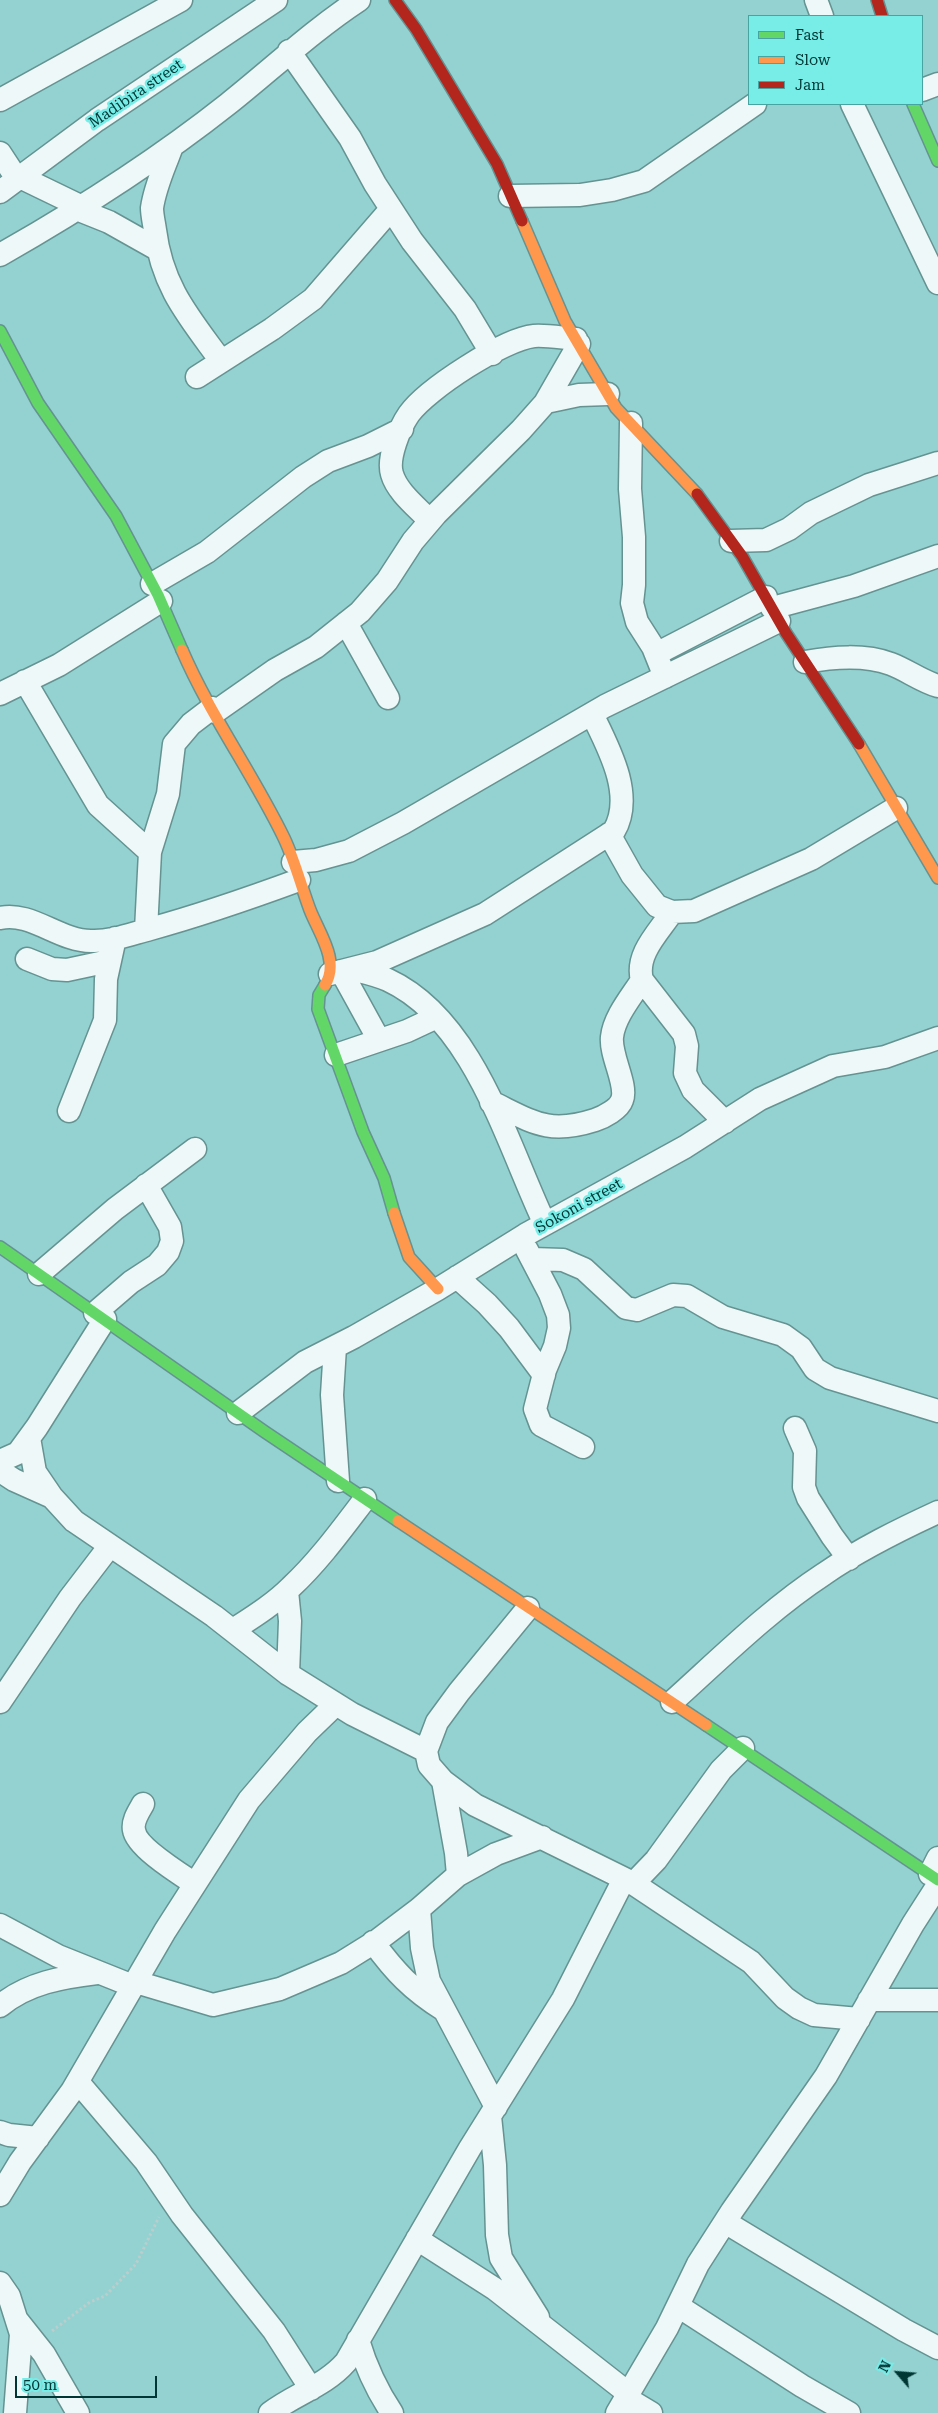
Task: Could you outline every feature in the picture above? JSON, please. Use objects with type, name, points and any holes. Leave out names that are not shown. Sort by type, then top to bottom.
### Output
[{"type":"main road","points":[[395,0],[416,29],[497,164],[538,262],[577,341],[616,408],[708,507],[805,662],[853,734],[938,878]]},
{"type":"main road","points":[[877,0],[882,15]]},
{"type":"main road","points":[[913,105],[938,161]]},
{"type":"main road","points":[[0,331],[38,403],[116,516],[156,592],[187,662],[285,839],[329,954],[341,971],[330,979],[319,995],[318,1009],[364,1132],[384,1178],[398,1229],[409,1257],[438,1289]]},
{"type":"main road","points":[[0,1247],[338,1481],[528,1608],[936,1874]]},
{"type":"street","points":[[0,100],[181,0]]},
{"type":"street","name":"Madibira street","points":[[12,183],[97,120],[276,0]]},
{"type":"street","points":[[0,255],[81,209],[172,146],[228,104],[289,51],[331,18],[359,0]]},
{"type":"street","points":[[816,0],[822,15]]},
{"type":"street","points":[[289,51],[350,138],[412,241],[465,309],[492,354]]},
{"type":"street","points":[[923,90],[938,84]]},
{"type":"street","points":[[510,196],[580,196],[644,181],[672,164],[755,105]]},
{"type":"street","points":[[852,105],[938,283]]},
{"type":"street","points":[[172,146],[157,188],[152,209],[159,261],[170,286],[190,318],[222,361]]},
{"type":"street","points":[[0,153],[12,183],[81,209],[125,230],[157,249]]},
{"type":"street","points":[[197,377],[272,329],[313,299],[391,209]]},
{"type":"street","points":[[146,930],[150,852],[168,794],[174,744],[190,724],[275,670],[316,647],[375,596],[408,547],[430,521],[522,430],[546,402],[577,341],[534,336],[509,344],[437,387],[409,414],[391,456],[392,474],[403,492],[430,521]]},
{"type":"street","points":[[546,402],[578,395],[608,394]]},
{"type":"street","points":[[631,423],[630,489],[634,547],[632,603],[636,622],[656,654],[665,678]]},
{"type":"street","points":[[0,694],[59,665],[303,477],[328,461],[368,446],[402,429]]},
{"type":"street","points":[[731,541],[766,540],[788,530],[811,513],[869,485],[938,463]]},
{"type":"street","points":[[656,654],[772,609],[854,586],[938,556]]},
{"type":"street","points":[[0,918],[9,916],[26,919],[61,936],[90,942],[116,938],[217,910],[316,860],[349,851],[403,823],[592,714],[665,678],[772,609]]},
{"type":"street","points":[[346,623],[388,698]]},
{"type":"street","points":[[805,662],[834,656],[864,659],[890,664],[938,686]]},
{"type":"street","points":[[25,682],[98,805],[150,852]]},
{"type":"street","points":[[341,971],[377,962],[485,914],[614,831],[623,810],[620,786],[608,748],[592,714]]},
{"type":"street","points":[[609,834],[632,875],[657,906],[672,912],[694,911],[811,859],[896,808]]},
{"type":"street","points":[[672,912],[643,955],[640,969],[642,980],[684,1034],[687,1046],[684,1073],[693,1090],[725,1122]]},
{"type":"street","points":[[69,1111],[105,1020],[109,961],[116,938]]},
{"type":"street","points":[[28,959],[52,969],[67,970],[109,961]]},
{"type":"street","points":[[341,971],[388,980],[416,998],[437,1017],[460,1044],[491,1102],[545,1224]]},
{"type":"street","points":[[341,971],[379,1040]]},
{"type":"street","points":[[491,1102],[542,1125],[560,1128],[601,1118],[613,1111],[622,1100],[624,1090],[613,1055],[612,1036],[617,1022],[642,980]]},
{"type":"street","points":[[336,1055],[407,1031],[437,1017]]},
{"type":"street","name":"Sokoni street","points":[[238,1413],[305,1362],[438,1289],[520,1238],[685,1148],[760,1099],[833,1066],[886,1057],[938,1038]]},
{"type":"street","points":[[39,1274],[115,1209],[195,1150]]},
{"type":"street","points":[[0,1461],[18,1453],[29,1438],[100,1316],[131,1282],[157,1265],[168,1252],[172,1241],[170,1227],[146,1185]]},
{"type":"street","points":[[520,1238],[550,1294],[558,1315],[560,1328],[544,1375],[535,1410],[541,1425],[583,1447]]},
{"type":"street","points":[[532,1260],[563,1260],[584,1269],[626,1308],[637,1310],[673,1295],[687,1296],[723,1317],[783,1335],[801,1348],[815,1369],[830,1378],[899,1397],[937,1412]]},
{"type":"street","points":[[457,1277],[487,1304],[509,1328],[544,1375]]},
{"type":"street","points":[[335,1347],[332,1395],[338,1481]]},
{"type":"street","points":[[795,1428],[805,1451],[804,1486],[808,1498],[832,1536],[849,1558]]},
{"type":"street","points":[[29,1438],[35,1472],[74,1522],[109,1547],[136,1562],[233,1630],[288,1674],[336,1704],[426,1751]]},
{"type":"street","points":[[0,1471],[14,1480],[52,1496]]},
{"type":"street","points":[[233,1630],[287,1591],[334,1540],[364,1498]]},
{"type":"street","points":[[672,1702],[759,1625],[823,1574],[879,1540],[938,1512]]},
{"type":"street","points":[[0,1702],[70,1598],[109,1547]]},
{"type":"street","points":[[287,1591],[290,1621],[288,1674]]},
{"type":"street","points":[[528,1608],[459,1692],[438,1722],[426,1751],[429,1766],[443,1781],[475,1805],[629,1882],[751,1962],[785,1998],[799,2008],[814,2015],[938,2000]]},
{"type":"street","points":[[0,2195],[7,2175],[38,2138],[78,2082],[134,1984],[249,1800],[307,1732],[336,1704]]},
{"type":"street","points":[[270,2413],[334,2376],[346,2362],[417,2239],[563,1999],[629,1882],[656,1860],[720,1770],[743,1748]]},
{"type":"street","points":[[443,1781],[458,1875]]},
{"type":"street","points":[[143,1804],[135,1818],[134,1830],[138,1841],[195,1884]]},
{"type":"street","points":[[0,1925],[58,1956],[100,1972],[134,1984],[213,2005],[280,1989],[341,1963],[419,1908],[458,1875],[496,1854],[542,1837]]},
{"type":"street","points":[[624,2401],[667,2328],[698,2264],[826,2076],[936,1874]]},
{"type":"street","points":[[419,1908],[422,1948],[430,1982],[493,2112],[497,2235],[501,2258],[544,2327]]},
{"type":"street","points":[[373,1942],[401,1978],[420,1995],[445,2010]]},
{"type":"street","points":[[0,2006],[19,1993],[42,1983],[100,1972]]},
{"type":"street","points":[[78,2082],[146,2162],[170,2197],[274,2331],[311,2389]]},
{"type":"street","points":[[0,2132],[9,2135],[38,2138]]},
{"type":"street","points":[[725,2222],[904,2330],[938,2348]]},
{"type":"street","points":[[417,2239],[495,2289],[544,2327],[624,2401],[651,2413]]},
{"type":"street","points":[[0,2283],[9,2296],[21,2334],[15,2413]]},
{"type":"street","points":[[678,2306],[802,2386],[849,2413]]},
{"type":"street","points":[[16,2319],[38,2347],[78,2413]]},
{"type":"street","points":[[358,2340],[367,2368],[377,2390],[392,2413]]},
{"type":"path","points":[[38,2347],[61,2323],[90,2302],[105,2296],[136,2264],[170,2197]]},
{"type":"traffic: fast","points":[[913,105],[938,161]]},
{"type":"traffic: fast","points":[[0,331],[38,403],[116,516],[158,595],[182,650]]},
{"type":"traffic: fast","points":[[325,985],[319,995],[318,1009],[363,1132],[384,1178],[394,1213]]},
{"type":"traffic: fast","points":[[0,1247],[265,1432],[398,1521]]},
{"type":"traffic: fast","points":[[706,1725],[938,1880]]},
{"type":"traffic: slow","points":[[522,221],[565,321],[616,408],[697,494]]},
{"type":"traffic: slow","points":[[182,650],[205,698],[272,814],[288,847],[329,957],[329,976],[325,985]]},
{"type":"traffic: slow","points":[[859,744],[938,878]]},
{"type":"traffic: slow","points":[[394,1213],[409,1257],[438,1289]]},
{"type":"traffic: slow","points":[[398,1521],[706,1725]]},
{"type":"traffic: jam","points":[[395,0],[416,29],[497,164],[522,221]]},
{"type":"traffic: jam","points":[[877,0],[882,15]]},
{"type":"traffic: jam","points":[[697,494],[742,556],[786,633],[859,744]]}]
